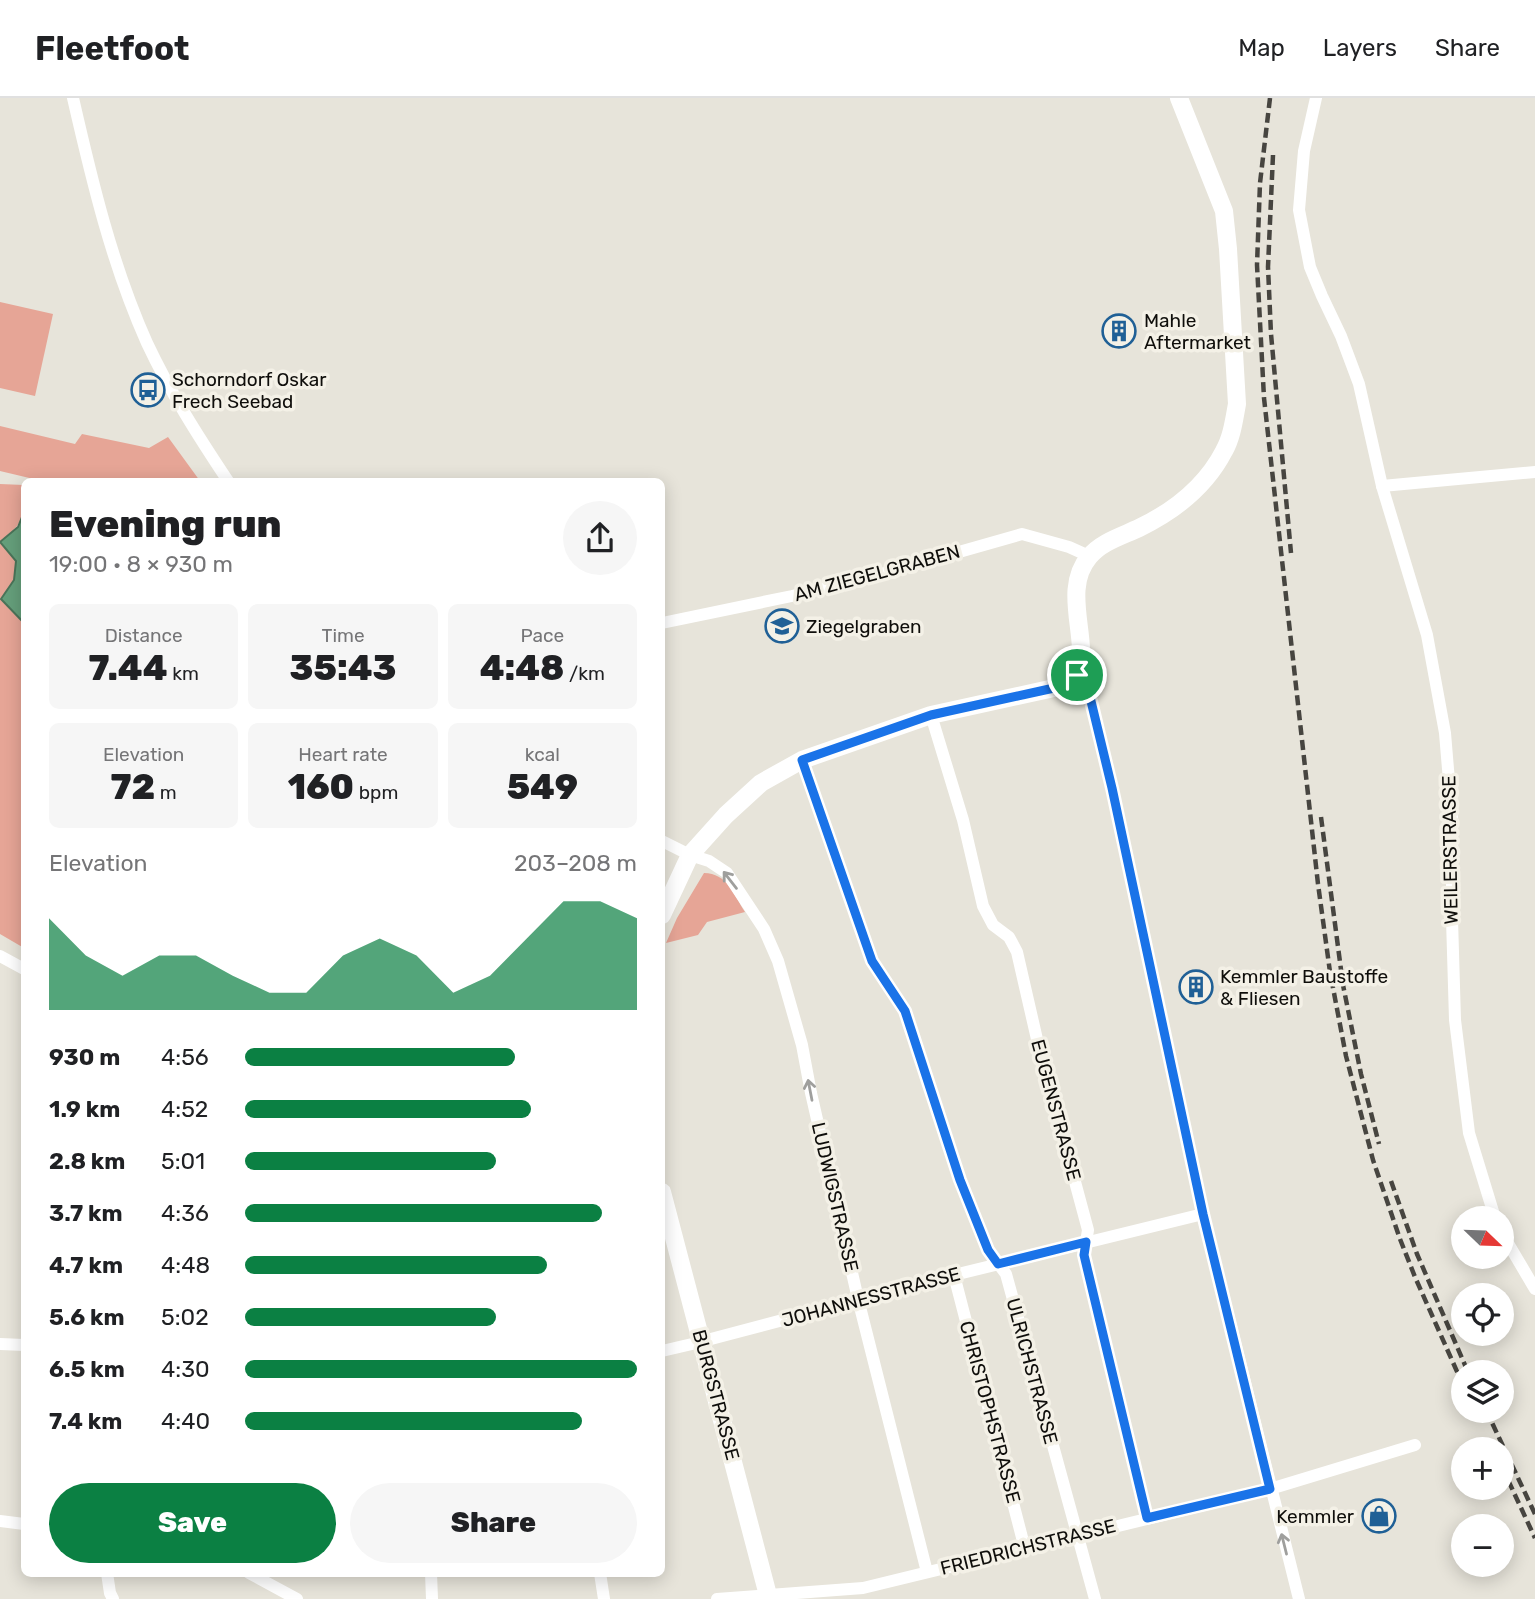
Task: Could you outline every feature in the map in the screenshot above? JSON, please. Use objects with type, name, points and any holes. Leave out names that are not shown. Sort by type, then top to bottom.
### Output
[{"type":"street","points":[[73,98],[93,184],[111,245],[147,342],[186,418],[226,478]]},
{"type":"street","points":[[665,909],[690,855],[726,815],[761,783],[802,760],[931,715],[1068,683],[1077,675],[1082,663],[1076,588],[1079,574],[1089,556],[1111,540],[1171,510],[1191,494],[1209,474],[1225,450],[1237,404],[1224,211],[1179,98]]},
{"type":"street","name":"WEILERSTRASSE","points":[[1316,98],[1304,151],[1299,210],[1310,267],[1359,384],[1382,486],[1427,635],[1446,733],[1452,817],[1455,1020],[1469,1133],[1491,1206]]},
{"type":"street","points":[[1382,486],[1535,472]]},
{"type":"street","name":"AM ZIEGELGRABEN","points":[[665,622],[871,577],[1021,534],[1069,547],[1089,556]]},
{"type":"street","points":[[1077,675],[1090,697],[1112,788],[1203,1214],[1298,1599]]},
{"type":"street","name":"EUGENSTRASSE","points":[[931,715],[963,820],[983,906],[993,925],[1009,937],[1017,952],[1039,1048],[1088,1230],[1084,1255],[1147,1518]]},
{"type":"street","name":"ULRICHSTRASSE","points":[[802,760],[872,961],[905,1011],[960,1180],[988,1250],[1006,1274],[1095,1599]]},
{"type":"street","name":"LUDWIGSTRASSE","points":[[665,842],[709,861],[727,873],[764,929],[778,961],[802,1045],[858,1299],[927,1572]]},
{"type":"street","points":[[0,956],[21,967]]},
{"type":"street","name":"BURGSTRASSE","points":[[665,1203],[768,1596]]},
{"type":"street","name":"JOHANNESSTRASSE","points":[[665,1350],[858,1299],[1203,1214]]},
{"type":"street","points":[[1514,1253],[1535,1289]]},
{"type":"street","name":"CHRISTOPHSTRASSE","points":[[954,1275],[1025,1549]]},
{"type":"street","points":[[0,1344],[21,1345]]},
{"type":"street","name":"FRIEDRICHSTRASSE","points":[[718,1599],[866,1593],[927,1572],[1270,1489],[1415,1444]]},
{"type":"street","points":[[0,1521],[21,1524]]},
{"type":"street","points":[[108,1577],[113,1599]]},
{"type":"street","points":[[256,1577],[297,1599]]},
{"type":"street","points":[[432,1577],[432,1599]]},
{"type":"street","points":[[601,1577],[604,1599]]},
{"type":"shaded area","points":[[0,302],[53,314],[35,396],[0,388]]},
{"type":"shaded area","points":[[0,426],[75,444],[82,434],[149,448],[168,437],[198,478],[29,478],[0,471]]},
{"type":"shaded area","points":[[0,484],[21,485],[21,520],[0,542]]},
{"type":"shaded area","points":[[21,520],[21,620],[1,599],[14,580],[16,561],[0,542],[18,527]]},
{"type":"shaded area","points":[[0,542],[16,561],[14,580],[1,599],[21,620],[21,946],[0,934]]},
{"type":"shaded area","points":[[704,873],[724,881],[745,912],[707,922],[698,935],[666,943],[677,918]]},
{"type":"railway","points":[[1270,98],[1260,183],[1257,265],[1264,398],[1330,972],[1346,1056],[1373,1160],[1400,1239],[1452,1360]]},
{"type":"railway","points":[[1273,155],[1268,267],[1271,334],[1291,553]]},
{"type":"railway","points":[[1321,817],[1343,985],[1379,1144]]},
{"type":"railway","points":[[1391,1181],[1417,1254],[1463,1360]]},
{"type":"railway","points":[[1492,1423],[1535,1514]]},
{"type":"railway","points":[[1514,1493],[1535,1538]]},
{"type":"place","name":"Mahle Aftermarket","points":[[1119,331]]},
{"type":"place","name":"Schorndorf Oskar Frech Seebad","points":[[148,390]]},
{"type":"place","name":"Ziegelgraben","points":[[782,626]]},
{"type":"place","name":"Kemmler Baustoffe & Fliesen","points":[[1196,987]]},
{"type":"place","name":"Kemmler","points":[[1379,1516]]},
{"type":"route","points":[[1077,675],[1090,697],[1112,788],[1203,1214],[1270,1489],[1147,1518],[1084,1255],[1086,1242],[998,1264],[988,1250],[960,1180],[905,1011],[872,961],[802,760],[931,715],[1054,688],[1068,683],[1077,675]]}]
